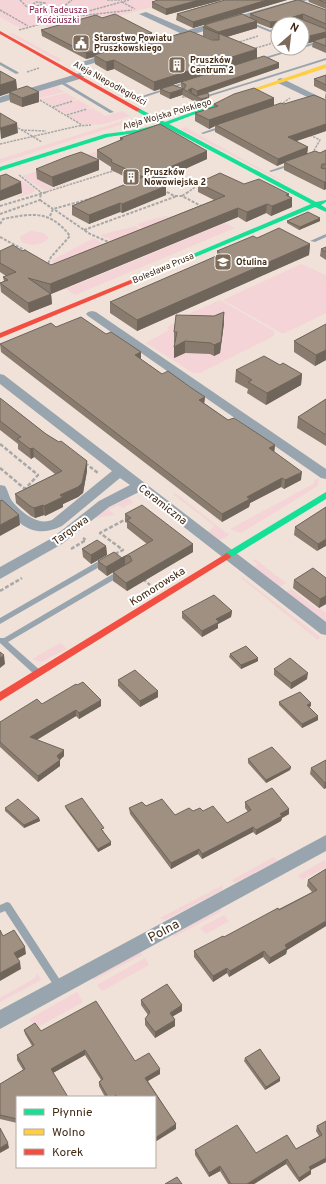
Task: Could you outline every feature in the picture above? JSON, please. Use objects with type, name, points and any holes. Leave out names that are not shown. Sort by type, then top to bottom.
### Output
[{"type":"street","points":[[167,39],[299,0],[309,7]]},
{"type":"street","points":[[140,11],[204,40]]},
{"type":"street","points":[[158,20],[172,17]]},
{"type":"street","name":"Aleja Niepodległości","points":[[0,23],[108,82]]},
{"type":"street","name":"Aleja Niepodległości","points":[[0,32],[153,118],[316,205]]},
{"type":"street","points":[[77,65],[127,51]]},
{"type":"street","name":"Aleja Wojska Polskiego","points":[[0,169],[107,135],[115,130],[210,101],[228,98],[326,66]]},
{"type":"street","points":[[0,100],[80,76]]},
{"type":"street","points":[[281,81],[326,103]]},
{"type":"street","points":[[106,92],[120,88]]},
{"type":"street","name":"Aleja Niepodległości","points":[[135,96],[149,104]]},
{"type":"street","name":"Aleja Wojska Polskiego","points":[[107,135],[125,134],[164,123],[218,106],[228,98]]},
{"type":"street","points":[[166,114],[203,133],[326,203]]},
{"type":"street","name":"Bolesława Prusa","points":[[0,336],[316,205],[326,203]]},
{"type":"street","points":[[92,314],[326,475]]},
{"type":"street","name":"Ceramiczna","points":[[0,378],[326,630]]},
{"type":"street","points":[[0,489],[5,502],[31,525],[46,528],[57,523],[120,471]]},
{"type":"street","name":"Targowa","points":[[0,574],[64,536],[104,504],[140,486]]},
{"type":"street","name":"Komorowska","points":[[0,697],[326,495]]},
{"type":"street","name":"Polna","points":[[0,1020],[326,842]]},
{"type":"lane","points":[[240,18],[270,31]]},
{"type":"lane","points":[[310,45],[326,40]]},
{"type":"lane","points":[[252,62],[273,56]]},
{"type":"lane","points":[[197,99],[326,59]]},
{"type":"lane","points":[[0,63],[17,73]]},
{"type":"lane","points":[[135,96],[195,80]]},
{"type":"lane","points":[[61,82],[112,112]]},
{"type":"lane","points":[[173,87],[178,90]]},
{"type":"lane","points":[[203,133],[232,124]]},
{"type":"lane","points":[[271,171],[296,162]]},
{"type":"lane","points":[[313,241],[326,235]]},
{"type":"lane","points":[[0,621],[113,556]]},
{"type":"lane","points":[[38,674],[2,640],[128,568]]},
{"type":"lane","points":[[0,909],[7,906],[60,986]]},
{"type":"path","points":[[20,0],[23,4],[30,8],[67,17],[140,11]]},
{"type":"path","points":[[43,23],[72,0]]},
{"type":"path","points":[[108,0],[121,1],[140,11]]},
{"type":"path","points":[[19,30],[121,1],[130,0]]},
{"type":"path","points":[[30,8],[37,2],[46,4],[35,5]]},
{"type":"path","points":[[0,10],[28,27]]},
{"type":"path","points":[[230,44],[261,35]]},
{"type":"path","points":[[236,43],[243,47]]},
{"type":"path","points":[[266,58],[250,50],[270,44]]},
{"type":"path","points":[[27,92],[86,128]]},
{"type":"path","points":[[283,103],[294,95]]},
{"type":"path","points":[[52,107],[86,97]]},
{"type":"path","points":[[66,116],[101,105]]},
{"type":"path","points":[[10,123],[43,144]]},
{"type":"path","points":[[0,144],[50,132],[95,125]]},
{"type":"path","points":[[21,130],[50,132]]},
{"type":"path","points":[[309,134],[320,140]]},
{"type":"path","points":[[296,162],[294,161],[312,154],[320,140],[325,137]]},
{"type":"path","points":[[0,206],[122,168]]},
{"type":"path","points":[[18,175],[42,192]]},
{"type":"path","points":[[157,185],[151,182],[179,179]]},
{"type":"path","points":[[182,196],[198,184]]},
{"type":"path","points":[[162,189],[177,196]]},
{"type":"path","points":[[40,200],[42,192]]},
{"type":"path","points":[[84,230],[177,196],[182,196],[204,208],[197,211]]},
{"type":"path","points":[[50,216],[54,210],[98,197]]},
{"type":"path","points":[[40,200],[84,230],[115,245],[108,248]]},
{"type":"path","points":[[3,219],[0,215],[40,200]]},
{"type":"path","points":[[0,224],[3,219],[28,214],[50,216],[63,225],[70,236],[64,246],[50,258],[46,272]]},
{"type":"path","points":[[0,237],[27,252]]},
{"type":"path","points":[[42,264],[44,269]]},
{"type":"path","points":[[0,444],[38,476],[25,489],[0,468]]},
{"type":"path","points":[[113,556],[123,550],[100,533],[130,517]]},
{"type":"green space","name":"Park Tadeusza Kościuszki","points":[[0,0],[179,0],[57,32],[42,24],[22,29],[0,17]]},
{"type":"green space","points":[[12,33],[62,60],[58,61],[9,34]]},
{"type":"green space","points":[[57,86],[62,87],[58,88],[64,92],[39,98],[31,93]]},
{"type":"green space","points":[[66,93],[77,99],[52,106],[41,99]]},
{"type":"green space","points":[[78,100],[91,107],[66,114],[54,107]]},
{"type":"green space","points":[[92,108],[106,116],[122,111],[130,116],[104,124],[84,125],[68,116]]},
{"type":"green space","points":[[123,121],[126,123],[0,163],[0,159]]},
{"type":"green space","points":[[185,127],[302,192],[181,129]]},
{"type":"green space","points":[[115,145],[105,154],[45,183],[52,188],[65,183],[67,184],[51,190],[44,190],[22,176]]},
{"type":"green space","points":[[16,177],[35,189],[34,192],[21,197],[16,197],[25,193],[0,182]]},
{"type":"green space","points":[[165,216],[173,217],[146,231],[138,225],[139,223]]},
{"type":"green space","points":[[225,223],[235,228],[75,295],[47,276],[52,274],[71,287]]},
{"type":"green space","points":[[135,226],[144,231],[114,241],[100,235]]},
{"type":"green space","points":[[31,231],[44,233],[48,239],[35,245],[22,242],[20,238],[21,236]]},
{"type":"green space","points":[[94,238],[105,245],[54,264],[52,263],[52,260]]},
{"type":"green space","points":[[301,264],[326,275],[326,313],[283,334],[223,300]]},
{"type":"green space","points":[[220,300],[274,331],[274,336],[200,373],[193,373],[146,343],[169,330],[167,328],[172,324],[181,322],[180,318]]},
{"type":"green space","points":[[319,478],[318,486],[241,533],[230,529],[315,483],[313,481]]},
{"type":"green space","points":[[175,493],[229,535],[218,541],[208,532],[215,526],[173,494]]},
{"type":"green space","points":[[128,498],[133,502],[123,508],[118,505],[109,510],[114,514],[113,515],[95,518],[105,510]]},
{"type":"green space","points":[[255,559],[286,583],[279,587],[253,567],[258,564],[253,561]]},
{"type":"green space","points":[[242,577],[320,637],[318,640],[241,578]]},
{"type":"green space","points":[[291,589],[317,609],[319,608],[326,613],[326,623],[286,592]]},
{"type":"green space","points":[[60,643],[67,649],[41,662],[32,659]]},
{"type":"green space","points":[[274,857],[277,861],[234,883],[232,880]]},
{"type":"green space","points":[[325,860],[326,867],[302,880],[298,875]]},
{"type":"green space","points":[[223,885],[222,890],[165,920],[160,918]]},
{"type":"green space","points":[[219,907],[222,911],[174,937],[172,933]]},
{"type":"green space","points":[[224,915],[229,921],[206,934],[200,928]]},
{"type":"green space","points":[[140,951],[142,955],[94,980],[92,976]]},
{"type":"green space","points":[[145,958],[149,965],[102,991],[97,985]]},
{"type":"green space","points":[[37,973],[41,980],[0,1002],[0,998],[35,978]]},
{"type":"green space","points":[[77,992],[83,1002],[36,1028],[29,1019]]},
{"type":"building","points":[[158,0],[199,0],[166,9],[152,2]]},
{"type":"building","points":[[225,0],[267,0],[193,22],[177,14]]},
{"type":"building","points":[[299,0],[326,10],[326,24],[303,14],[296,16],[270,16],[270,22],[250,14]]},
{"type":"building","points":[[319,0],[326,0],[326,3]]},
{"type":"building","points":[[115,14],[152,33],[86,53],[41,30],[96,15],[102,18]]},
{"type":"building","points":[[242,14],[257,21],[218,32],[204,25]]},
{"type":"building","points":[[310,23],[326,29],[326,32],[310,36]]},
{"type":"building","points":[[203,27],[257,49],[154,82],[114,60],[106,62],[94,55],[162,36],[165,38],[190,31],[212,40],[219,40],[219,34]]},
{"type":"building","points":[[326,37],[326,46],[313,41]]},
{"type":"building","points":[[264,56],[279,63],[197,91],[192,88],[188,90],[196,96],[208,93],[209,97],[201,99],[183,89],[170,93],[160,89],[173,85],[184,89],[186,85],[181,82]]},
{"type":"building","points":[[0,71],[16,80],[0,85]]},
{"type":"building","points":[[326,75],[326,85],[314,79]]},
{"type":"building","points":[[27,86],[39,92],[22,98],[9,92]]},
{"type":"building","points":[[254,88],[274,98],[209,120],[195,113],[218,106],[214,104],[234,94]]},
{"type":"building","points":[[314,95],[326,100],[326,124],[288,137],[308,147],[278,159],[216,125],[281,103],[284,104]]},
{"type":"building","points":[[0,113],[17,123],[0,128]]},
{"type":"building","points":[[160,124],[207,151],[147,177],[166,186],[122,204],[120,203],[89,215],[72,206],[143,177],[111,162],[112,160],[97,150],[123,139],[120,138]]},
{"type":"building","points":[[326,150],[326,164],[322,164],[321,168],[326,169],[326,182],[284,162],[315,151],[320,153]]},
{"type":"building","points":[[81,152],[99,160],[52,177],[36,169],[66,157]]},
{"type":"building","points":[[220,173],[244,184],[259,179],[289,194],[286,195],[292,198],[272,206],[267,204],[247,212],[238,208],[50,284],[28,278],[51,294],[28,303],[0,283],[8,280],[3,277],[16,272],[0,263],[0,251],[13,245],[51,265],[225,196],[198,183]]},
{"type":"building","points":[[6,174],[21,182],[0,191],[0,176]]},
{"type":"building","points":[[308,212],[320,218],[300,227],[287,221]]},
{"type":"building","points":[[279,228],[310,244],[137,320],[110,302],[221,254],[217,251],[253,236],[257,238]]},
{"type":"building","points":[[326,247],[326,252],[321,249]]},
{"type":"building","points":[[224,312],[221,342],[214,345],[211,343],[185,341],[174,347],[177,332],[174,332],[176,315],[214,316]]},
{"type":"building","points":[[81,317],[106,334],[111,332],[141,352],[135,355],[162,374],[168,371],[205,397],[199,400],[228,420],[234,418],[275,445],[269,448],[302,472],[285,480],[282,478],[247,497],[250,499],[222,514],[0,344],[51,323],[56,327]]},
{"type":"building","points":[[326,324],[326,350],[316,355],[294,341]]},
{"type":"building","points":[[264,356],[280,365],[283,363],[302,374],[267,393],[248,382],[252,380],[236,370]]},
{"type":"building","points":[[0,398],[46,434],[59,442],[61,441],[87,461],[82,483],[78,487],[60,495],[63,497],[44,506],[34,508],[15,494],[62,471],[33,448],[30,449],[17,439],[21,437],[0,421]]},
{"type":"building","points":[[326,399],[326,435],[298,417]]},
{"type":"building","points":[[2,500],[19,515],[0,525],[0,501]]},
{"type":"building","points":[[142,505],[193,544],[126,583],[113,572],[132,561],[130,556],[125,556],[153,540],[127,520],[131,518],[125,514]]},
{"type":"building","points":[[326,507],[326,539],[318,544],[295,527]]},
{"type":"building","points":[[97,540],[106,546],[91,555],[82,549]]},
{"type":"building","points":[[114,552],[122,558],[106,567],[98,561]]},
{"type":"building","points":[[313,568],[326,578],[326,596],[320,599],[294,580]]},
{"type":"building","points":[[214,595],[232,611],[216,619],[219,622],[202,631],[182,612]]},
{"type":"building","points":[[246,646],[258,658],[241,665],[230,654]]},
{"type":"building","points":[[0,652],[4,655],[0,658]]},
{"type":"building","points":[[290,658],[308,673],[291,683],[274,669]]},
{"type":"building","points":[[135,670],[158,691],[140,701],[118,680]]},
{"type":"building","points":[[83,682],[101,700],[79,713],[76,710],[30,737],[64,750],[57,756],[60,760],[38,776],[0,742],[0,722],[37,699],[42,704],[76,684],[77,685]]},
{"type":"building","points":[[300,692],[311,703],[307,705],[318,716],[302,724],[279,702]]},
{"type":"building","points":[[272,747],[291,767],[266,780],[248,759]]},
{"type":"building","points":[[326,760],[326,782],[325,783],[311,768]]},
{"type":"building","points":[[272,788],[289,809],[280,814],[282,816],[256,830],[253,827],[202,854],[199,849],[171,863],[129,808],[142,802],[146,806],[162,799],[175,815],[189,808],[193,811],[200,808],[203,811],[213,806],[227,823],[251,810],[245,802]]},
{"type":"building","points":[[82,798],[104,828],[101,829],[111,842],[98,849],[65,806]]},
{"type":"building","points":[[18,799],[39,818],[24,825],[5,808]]},
{"type":"building","points":[[326,869],[326,921],[285,945],[287,948],[270,958],[264,951],[230,971],[227,968],[213,976],[194,951],[223,936],[224,937],[278,908],[279,910],[317,890],[308,880]]},
{"type":"building","points":[[0,930],[3,936],[14,930],[25,947],[14,953],[20,962],[0,973]]},
{"type":"building","points":[[167,984],[182,1005],[170,1013],[175,1020],[155,1032],[145,1019],[150,1012],[141,1000]]},
{"type":"building","points":[[96,1001],[135,1061],[149,1053],[160,1069],[145,1078],[176,1124],[156,1137],[156,1096],[107,1096],[99,1082],[103,1079],[85,1050],[51,1069],[67,1096],[16,1096],[16,1119],[0,1115],[0,1084],[25,1069],[17,1055],[34,1045],[24,1030],[35,1023],[41,1031]]},
{"type":"building","points":[[260,1049],[280,1078],[266,1087],[245,1058]]},
{"type":"building","points":[[326,1121],[326,1158],[309,1167],[311,1170],[299,1178],[287,1159],[247,1184],[231,1184],[220,1166],[209,1173],[195,1150],[237,1125],[256,1153],[287,1135],[296,1149],[322,1135],[317,1126]]},
{"type":"building","points":[[0,1128],[8,1143],[0,1148]]},
{"type":"building","points":[[177,1177],[182,1184],[165,1184]]},
{"type":"traffic: fast","points":[[0,169],[107,135],[122,134],[166,124],[222,103]]},
{"type":"traffic: fast","points":[[138,110],[326,210]]},
{"type":"traffic: fast","points":[[150,274],[324,201]]},
{"type":"traffic: fast","points":[[227,556],[326,495]]},
{"type":"traffic: slow","points":[[229,98],[326,66]]},
{"type":"traffic: jam","points":[[0,32],[138,110]]},
{"type":"traffic: jam","points":[[0,336],[150,274]]},
{"type":"traffic: jam","points":[[0,697],[227,556]]},
{"type":"place","name":"Starostwo Powiatu Pruszkowskiego","points":[[81,43]]},
{"type":"place","name":"Pruszków Centrum 2","points":[[177,65]]},
{"type":"place","name":"Pruszków Nowowiejska 2","points":[[131,177]]},
{"type":"place","name":"Otulina","points":[[223,262]]}]
